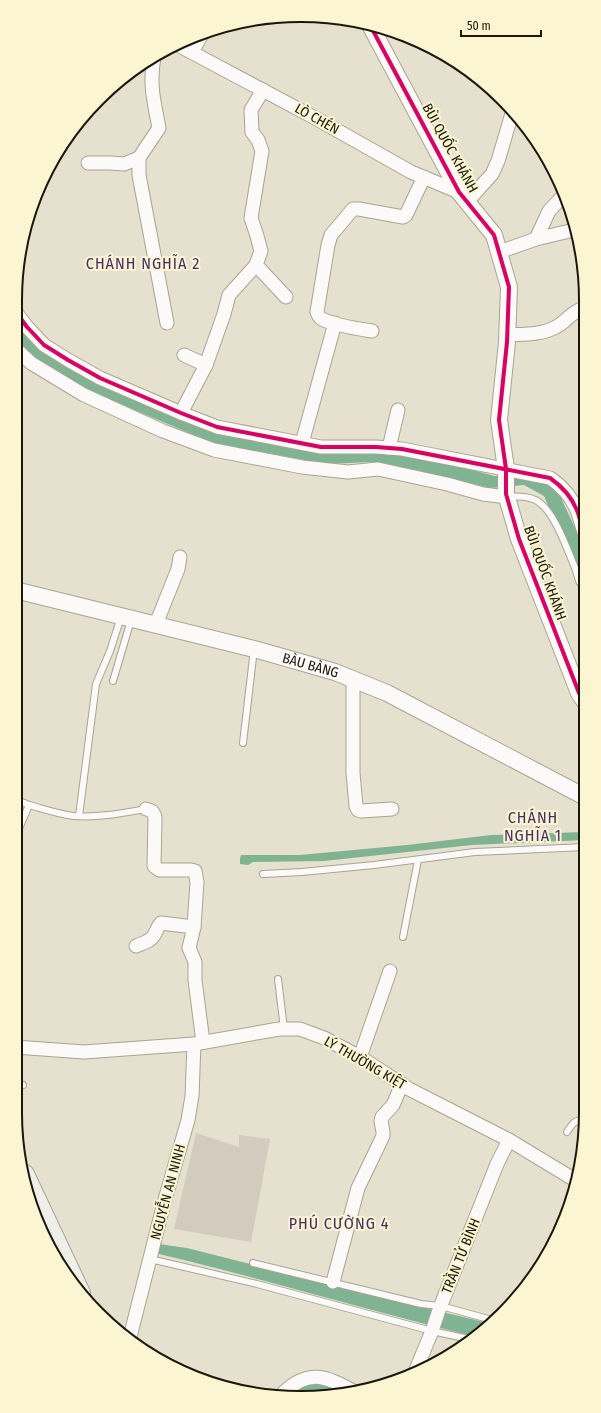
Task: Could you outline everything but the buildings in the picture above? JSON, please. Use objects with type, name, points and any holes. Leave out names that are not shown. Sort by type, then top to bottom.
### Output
[{"type":"main road","points":[[33,1192],[68,1266]]},
{"type":"street","name":"BÙI QUỐC KHÁNH","points":[[373,31],[463,197],[494,235],[509,287],[507,335],[499,420],[506,471],[507,495],[519,539],[579,693]]},
{"type":"street","points":[[192,52],[198,42]]},
{"type":"street","name":"LÒ CHÉN","points":[[184,48],[411,172],[463,197]]},
{"type":"street","points":[[153,64],[151,93],[159,128],[139,158],[139,175],[168,323]]},
{"type":"street","points":[[181,413],[206,365],[229,295],[256,264],[261,251],[251,218],[262,151],[258,140],[252,132],[251,110],[262,90]]},
{"type":"street","points":[[463,197],[492,174],[498,161],[511,118]]},
{"type":"street","points":[[88,163],[124,164],[139,158]]},
{"type":"street","points":[[372,331],[322,320],[317,312],[331,235],[353,209],[403,217],[406,216],[424,177]]},
{"type":"street","points":[[536,240],[549,211],[560,199]]},
{"type":"street","points":[[499,252],[571,231]]},
{"type":"street","points":[[256,264],[263,274],[286,297]]},
{"type":"street","points":[[507,335],[540,333],[557,327],[569,316],[579,311]]},
{"type":"street","points":[[22,320],[44,345],[100,378],[181,413],[217,426],[321,447],[402,449],[506,471],[550,478],[560,485],[567,493],[579,516]]},
{"type":"street","points":[[302,443],[335,323]]},
{"type":"street","points":[[22,355],[31,363],[84,395],[163,430],[214,450],[302,467],[348,472],[378,469],[418,477],[483,494],[507,495]]},
{"type":"street","points":[[184,355],[206,365]]},
{"type":"street","points":[[389,448],[398,410]]},
{"type":"street","points":[[156,624],[178,569],[180,557]]},
{"type":"street","name":"BÀU BÀNG","points":[[22,592],[254,649],[335,672],[394,696],[579,794]]},
{"type":"street","points":[[353,679],[353,773],[356,806],[358,810],[361,811],[392,809]]},
{"type":"street","name":"NGUYỄN AN NINH","points":[[131,1333],[166,1196],[188,1120],[199,1043],[195,962],[189,948],[194,926],[198,882],[195,871],[160,870],[154,866],[153,853],[155,817],[154,812],[146,809]]},
{"type":"street","points":[[136,946],[146,942],[153,936],[157,927],[161,923],[194,926]]},
{"type":"street","points":[[360,1057],[390,971]]},
{"type":"street","name":"LÝ THƯỜNG KIỆT","points":[[22,1047],[84,1052],[199,1043],[284,1029],[300,1029],[324,1038],[360,1057],[402,1084],[509,1140],[572,1178]]},
{"type":"street","points":[[333,1282],[358,1188],[383,1136],[381,1121],[382,1117],[393,1106],[402,1084]]},
{"type":"street","name":"TRẦN TỬ BÌNH","points":[[418,1365],[497,1164],[509,1140]]},
{"type":"street","points":[[286,1390],[301,1379],[312,1377],[323,1378],[339,1383],[347,1387]]},
{"type":"lane","points":[[507,495],[530,498],[540,502],[551,514],[576,570],[579,581]]},
{"type":"lane","points":[[113,681],[126,617]]},
{"type":"lane","points":[[79,816],[96,684],[126,617]]},
{"type":"lane","points":[[243,743],[254,649]]},
{"type":"lane","points":[[22,802],[55,813],[79,816],[126,813],[146,809]]},
{"type":"lane","points":[[22,821],[28,805]]},
{"type":"lane","points":[[264,874],[310,872],[475,852],[579,847]]},
{"type":"lane","points":[[403,937],[418,860]]},
{"type":"lane","points":[[278,979],[284,1029]]},
{"type":"lane","points":[[567,1132],[572,1124],[579,1120]]},
{"type":"lane","points":[[150,1259],[257,1284],[432,1331],[463,1338]]},
{"type":"lane","points":[[253,1263],[487,1319]]},
{"type":"shaded area","points":[[22,329],[26,334],[172,414],[364,449],[438,460],[494,476],[537,477],[554,483],[579,535],[579,571],[575,567],[544,496],[524,485],[490,488],[416,470],[372,462],[326,464],[213,443],[87,390],[27,357],[22,351]]},
{"type":"shaded area","points":[[579,832],[579,840],[472,845],[324,861],[253,862],[248,865],[240,864],[241,855],[300,855],[491,835]]},
{"type":"shaded area","points":[[159,1244],[187,1248],[484,1322],[467,1335],[155,1253]]},
{"type":"shaded area","points":[[307,1382],[327,1384],[337,1389],[300,1391],[293,1391]]},
{"type":"cycle path","points":[[373,31],[459,192],[494,235],[509,287],[507,342],[499,420],[506,469],[506,494],[519,539],[579,693]]},
{"type":"cycle path","points":[[22,320],[44,345],[100,378],[217,427],[321,447],[376,447],[402,449],[550,478],[559,485],[570,498],[579,516]]},
{"type":"district","name":"CHÁNH NGHĨA 2","points":[[143,263]]},
{"type":"district","name":"CHÁNH NGHĨA 1","points":[[533,826]]},
{"type":"district","name":"PHÚ CƯỜNG 4","points":[[339,1223]]}]
